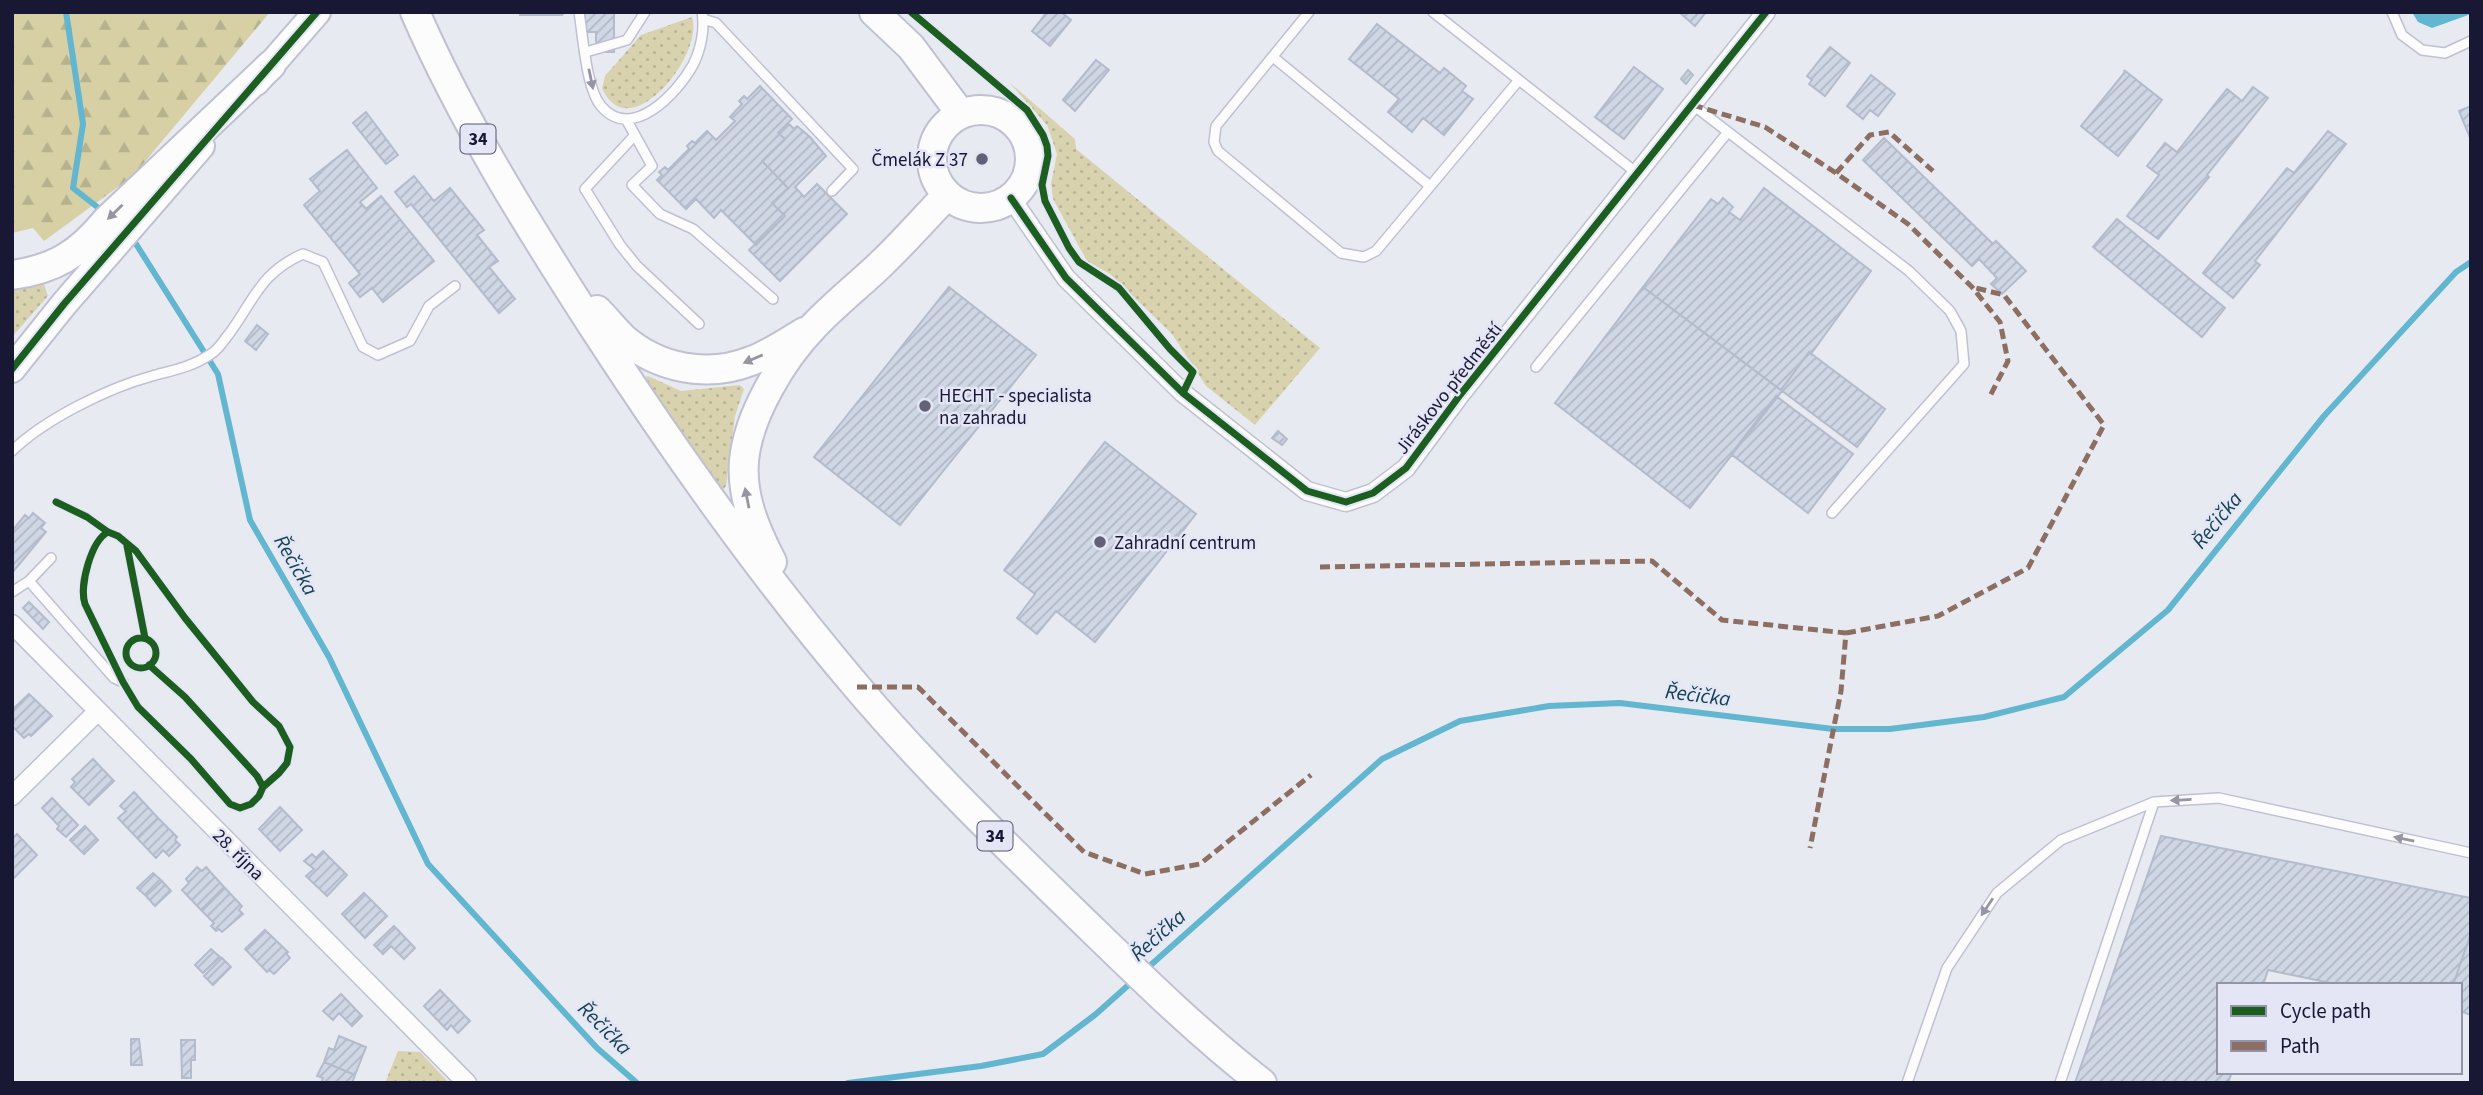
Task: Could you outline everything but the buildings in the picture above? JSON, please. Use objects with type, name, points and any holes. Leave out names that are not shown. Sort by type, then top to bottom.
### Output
[{"type":"main road","points":[[12,369],[64,304],[317,12]]},
{"type":"main road","name":"34","points":[[415,12],[462,110],[550,261],[626,379],[718,511],[807,626],[858,687],[975,816],[1155,992],[1262,1083]]},
{"type":"main road","points":[[874,12],[911,47],[961,114]]},
{"type":"main road","points":[[12,275],[57,263],[88,242],[125,202],[271,65]]},
{"type":"main road","points":[[976,109],[992,110],[1006,116],[1027,140],[1029,172],[1022,186],[1011,198],[998,205],[983,208],[968,206],[947,195],[935,177],[933,147],[943,128],[961,114],[976,109]]},
{"type":"main road","points":[[807,626],[757,533],[748,507],[744,461],[748,439],[768,387],[813,327],[881,264],[947,195]]},
{"type":"main road","points":[[550,261],[624,339],[662,362],[682,368],[716,370],[735,367],[755,360],[813,327]]},
{"type":"street","name":"Jiráskovo předměstí","points":[[1011,198],[1066,278],[1183,393],[1307,491],[1346,502],[1373,493],[1406,468],[1460,395],[1766,12]]},
{"type":"street","name":"28. října","points":[[12,624],[467,1083]]},
{"type":"street","points":[[12,796],[97,712]]},
{"type":"lane","points":[[579,12],[592,87],[600,105],[612,116],[625,118],[641,117],[654,110],[682,82],[694,63],[701,44],[703,15],[716,23],[853,169],[832,191]]},
{"type":"lane","points":[[586,52],[627,40],[645,12]]},
{"type":"lane","points":[[1309,12],[1216,126],[1214,142],[1218,152],[1341,253],[1364,257],[1376,251],[1519,80]]},
{"type":"lane","points":[[1433,12],[1638,174]]},
{"type":"lane","points":[[2392,12],[2402,35],[2422,50],[2445,53],[2471,41]]},
{"type":"lane","points":[[1273,57],[1430,186]]},
{"type":"lane","points":[[1693,105],[1909,271],[1951,312],[1961,331],[1964,364],[1832,513]]},
{"type":"lane","points":[[625,118],[652,166],[632,185],[660,214],[693,229],[773,299]]},
{"type":"lane","points":[[1536,367],[1728,132]]},
{"type":"lane","points":[[635,135],[585,189],[620,245],[637,266],[699,324]]},
{"type":"lane","points":[[12,451],[47,424],[74,409],[121,387],[152,376],[178,371],[207,357],[235,325],[258,286],[285,261],[303,254],[323,262],[363,347],[378,355],[410,341],[429,306],[455,286]]},
{"type":"lane","points":[[12,592],[29,581],[51,558]]},
{"type":"lane","points":[[29,581],[114,678],[123,682]]},
{"type":"lane","points":[[1907,1083],[1947,968],[1997,893],[2061,840],[2154,802],[2219,798],[2471,853]]},
{"type":"lane","points":[[2060,1083],[2154,802]]},
{"type":"lane","points":[[1218,1048],[1273,1082]]},
{"type":"shaded area","points":[[692,17],[693,33],[687,52],[662,90],[646,103],[629,108],[614,104],[602,88],[605,76],[641,35]]},
{"type":"shaded area","points":[[1009,82],[1075,139],[1076,149],[1320,348],[1255,425],[1206,386],[1172,334],[1110,274],[1087,261],[1053,199],[1051,183],[1057,154],[1047,125]]},
{"type":"shaded area","points":[[44,284],[48,296],[12,337],[12,287]]},
{"type":"shaded area","points":[[648,376],[681,391],[740,385],[744,389],[735,416],[726,486],[720,493],[642,378]]},
{"type":"shaded area","points":[[398,1051],[420,1052],[449,1083],[385,1083]]},
{"type":"green space","points":[[12,12],[270,12],[133,176],[44,241],[33,228],[12,233]]},
{"type":"water","points":[[2412,12],[2471,14],[2432,28],[2418,22]]},
{"type":"waterway","name":"Řečička","points":[[66,12],[83,124],[73,188],[105,213]]},
{"type":"waterway","name":"Řečička","points":[[131,236],[218,374],[250,520],[329,657],[428,864],[597,1048],[637,1083]]},
{"type":"waterway","name":"Řečička","points":[[1144,971],[1382,759],[1460,721],[1549,706],[1620,703],[1833,729],[1890,729],[1984,717],[2064,697],[2168,610],[2324,416],[2456,272],[2471,262]]},
{"type":"waterway","name":"Řečička","points":[[848,1083],[981,1066],[1043,1054],[1096,1014],[1133,981]]},
{"type":"marked path","points":[[1693,105],[1765,127],[1908,224],[1972,287],[2000,322],[2008,361],[1990,396]]},
{"type":"marked path","points":[[1836,173],[1870,135],[1889,132],[1933,171]]},
{"type":"marked path","points":[[1846,633],[1938,616],[2028,568],[2104,425],[2004,295],[1972,287]]},
{"type":"marked path","points":[[1320,567],[1652,561],[1722,620],[1846,633],[1841,691],[1810,848]]},
{"type":"marked path","points":[[857,687],[918,687],[1084,852],[1145,874],[1200,864],[1311,775]]},
{"type":"cycle path","points":[[12,369],[64,304],[317,12]]},
{"type":"cycle path","points":[[911,12],[1027,110],[1047,146],[1048,156],[1042,185],[1045,201],[1069,248],[1079,262],[1119,288],[1193,372],[1183,393]]},
{"type":"cycle path","points":[[1011,198],[1066,278],[1183,393],[1307,491],[1346,502],[1373,493],[1406,468],[1460,395],[1766,12]]},
{"type":"cycle path","points":[[56,502],[87,517],[136,551],[185,618],[253,702],[279,726],[290,747],[287,763],[263,787],[251,804],[240,808],[230,804],[191,759],[138,707],[123,682],[85,604],[84,596],[85,576],[92,554],[108,532]]},
{"type":"cycle path","points":[[127,546],[145,638]]},
{"type":"cycle path","points":[[141,638],[152,642],[156,653],[152,664],[141,668],[130,664],[126,653],[130,642],[141,638]]},
{"type":"cycle path","points":[[149,665],[185,697],[257,776],[263,787]]},
{"type":"place","name":"Čmelák Z 37","points":[[982,159]]},
{"type":"place","name":"HECHT - specialista na zahradu","points":[[925,406]]},
{"type":"place","name":"Zahradní centrum","points":[[1100,542]]}]
